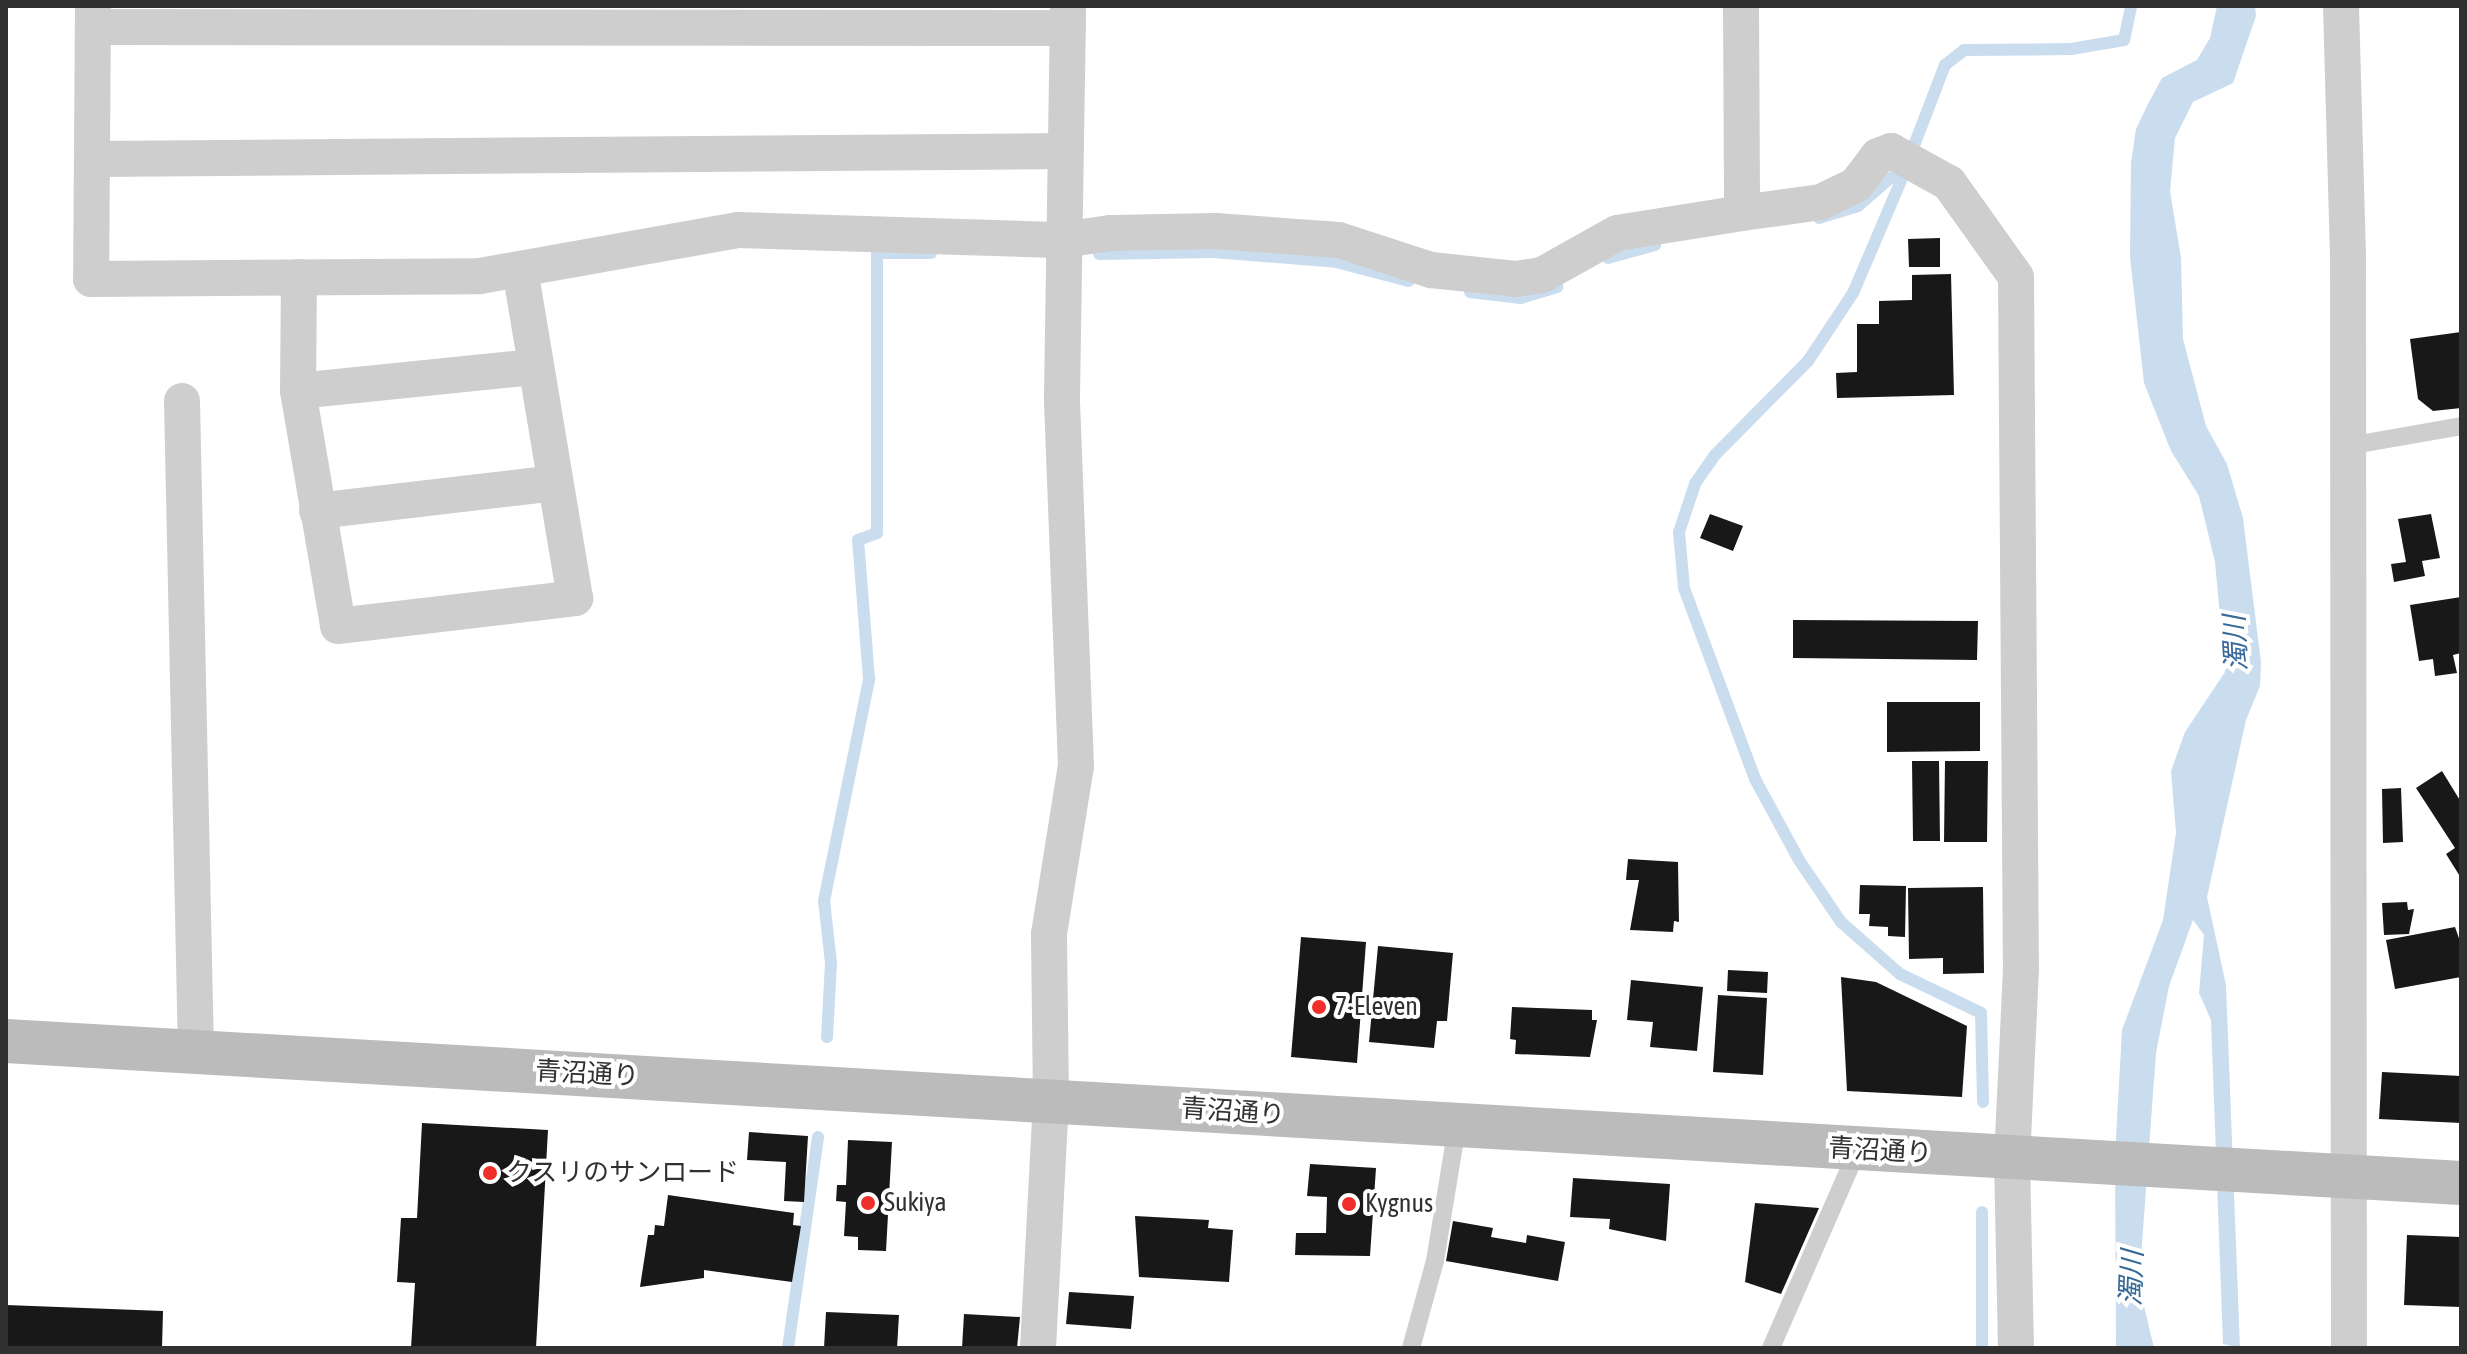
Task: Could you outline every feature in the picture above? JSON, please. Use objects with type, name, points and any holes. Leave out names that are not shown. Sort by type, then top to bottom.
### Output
[{"type":"street","points":[[1741,6],[1742,213]]},
{"type":"street","points":[[2341,6],[2348,446],[2345,1177],[2349,1348]]},
{"type":"street","points":[[1038,1348],[1051,1101],[1049,934],[1076,766],[1062,396],[1063,240],[1064,151],[1068,17],[93,16],[91,279],[480,276],[738,230],[1063,240],[1111,233],[1216,231],[1339,240],[1431,270],[1516,279],[1542,275],[1617,233],[1821,202],[1856,185],[1878,156],[1891,151],[1949,183],[2016,277],[2023,1159],[2016,1348]]},
{"type":"street","points":[[94,159],[1064,151]]},
{"type":"street","points":[[299,277],[298,391],[338,626],[575,598],[520,271]]},
{"type":"street","points":[[298,391],[536,367]]},
{"type":"street","points":[[182,401],[196,1052]]},
{"type":"street","points":[[317,511],[555,483]]},
{"type":"street","name":"青沼通り","points":[[6,1041],[2461,1183]]},
{"type":"lane","points":[[2348,446],[2461,426]]},
{"type":"lane","points":[[1411,1348],[1435,1261],[1457,1126]]},
{"type":"lane","points":[[1771,1348],[1858,1149]]},
{"type":"water","name":"濁川","points":[[2217,6],[2255,6],[2256,16],[2233,83],[2193,102],[2175,138],[2170,191],[2181,258],[2183,339],[2206,426],[2227,464],[2243,518],[2261,662],[2260,686],[2246,720],[2207,897],[2226,985],[2240,1348],[2223,1344],[2211,1020],[2199,993],[2204,935],[2193,920],[2169,986],[2156,1053],[2139,1285],[2154,1348],[2116,1348],[2115,1155],[2122,1030],[2163,920],[2176,833],[2171,771],[2185,732],[2225,672],[2215,562],[2199,496],[2171,451],[2144,383],[2130,257],[2131,163],[2136,129],[2162,78],[2197,60],[2210,38]]},
{"type":"building","points":[[1940,238],[1940,267],[1909,267],[1908,239]]},
{"type":"building","points":[[1951,274],[1954,395],[1837,398],[1836,373],[1857,372],[1857,324],[1879,324],[1879,301],[1912,300],[1912,275]]},
{"type":"building","points":[[2461,332],[2461,408],[2433,411],[2418,399],[2410,339]]},
{"type":"building","points":[[1710,514],[1743,526],[1733,551],[1700,538]]},
{"type":"building","points":[[2431,514],[2440,558],[2422,561],[2425,576],[2394,582],[2391,564],[2406,562],[2398,519]]},
{"type":"building","points":[[2461,597],[2461,653],[2453,655],[2457,673],[2435,676],[2433,659],[2419,661],[2410,605]]},
{"type":"building","points":[[1793,620],[1978,621],[1977,660],[1793,658]]},
{"type":"building","points":[[1887,702],[1980,702],[1980,751],[1887,752]]},
{"type":"building","points":[[1912,761],[1939,761],[1940,841],[1913,841]]},
{"type":"building","points":[[1945,761],[1988,761],[1987,842],[1944,842]]},
{"type":"building","points":[[2442,771],[2461,802],[2461,878],[2446,854],[2455,848],[2416,788]]},
{"type":"building","points":[[2401,788],[2403,842],[2383,843],[2382,789]]},
{"type":"building","points":[[1628,859],[1678,862],[1679,922],[1674,921],[1673,932],[1630,930],[1639,880],[1626,880]]},
{"type":"building","points":[[1860,885],[1906,886],[1905,937],[1888,936],[1888,927],[1869,926],[1870,914],[1859,914]]},
{"type":"building","points":[[1983,887],[1984,973],[1943,974],[1943,958],[1909,959],[1908,888]]},
{"type":"building","points":[[2407,902],[2408,910],[2414,909],[2409,934],[2384,935],[2382,903]]},
{"type":"building","points":[[2455,927],[2461,944],[2461,977],[2395,989],[2386,940]]},
{"type":"building","points":[[1301,937],[1366,942],[1357,1063],[1291,1057]]},
{"type":"building","points":[[1378,946],[1453,953],[1447,1021],[1437,1021],[1434,1048],[1369,1042]]},
{"type":"building","points":[[1728,970],[1768,972],[1767,993],[1727,991]]},
{"type":"building","points":[[1841,977],[1876,982],[1967,1026],[1962,1097],[1847,1091]]},
{"type":"building","points":[[1631,980],[1703,987],[1697,1051],[1650,1047],[1653,1022],[1627,1020]]},
{"type":"building","points":[[1718,995],[1767,998],[1763,1075],[1713,1072]]},
{"type":"building","points":[[1512,1007],[1592,1010],[1592,1020],[1597,1020],[1590,1057],[1515,1054],[1516,1040],[1510,1039]]},
{"type":"building","points":[[2382,1072],[2461,1076],[2461,1123],[2379,1119]]},
{"type":"building","points":[[422,1123],[548,1130],[536,1348],[411,1348],[415,1283],[397,1282],[401,1218],[417,1218]]},
{"type":"building","points":[[749,1132],[808,1136],[804,1202],[784,1201],[786,1162],[747,1160]]},
{"type":"building","points":[[848,1140],[892,1142],[886,1251],[858,1250],[858,1237],[844,1236],[846,1202],[836,1201],[837,1185],[846,1185]]},
{"type":"building","points":[[1310,1164],[1376,1168],[1370,1256],[1295,1255],[1296,1233],[1326,1233],[1327,1197],[1307,1196]]},
{"type":"building","points":[[1573,1178],[1670,1184],[1666,1241],[1609,1229],[1610,1219],[1570,1217]]},
{"type":"building","points":[[668,1195],[794,1213],[793,1225],[801,1226],[792,1282],[704,1270],[704,1278],[640,1287],[648,1235],[654,1235],[655,1225],[664,1226]]},
{"type":"building","points":[[1755,1203],[1819,1208],[1781,1294],[1745,1282]]},
{"type":"building","points":[[1135,1216],[1209,1220],[1208,1228],[1233,1230],[1229,1282],[1139,1277]]},
{"type":"building","points":[[1453,1221],[1493,1228],[1491,1237],[1526,1243],[1527,1235],[1565,1242],[1558,1281],[1446,1261]]},
{"type":"building","points":[[2407,1235],[2461,1237],[2461,1307],[2404,1305]]},
{"type":"building","points":[[1069,1292],[1134,1296],[1131,1329],[1066,1324]]},
{"type":"building","points":[[6,1305],[163,1311],[162,1348],[6,1348]]},
{"type":"building","points":[[826,1312],[899,1315],[897,1348],[824,1348]]},
{"type":"building","points":[[964,1314],[1020,1317],[1017,1348],[962,1348]]},
{"type":"waterway","points":[[1915,143],[1945,65],[1964,50],[2071,49],[2124,40],[2131,6]]},
{"type":"waterway","points":[[1903,176],[1853,293],[1808,361],[1715,455],[1695,484],[1679,532],[1684,588],[1755,779],[1799,860],[1841,922],[1900,974],[1981,1013],[1983,1102]]},
{"type":"waterway","points":[[1819,218],[1858,206],[1890,178],[1903,176]]},
{"type":"waterway","points":[[1608,258],[1655,245]]},
{"type":"waterway","points":[[1099,254],[1213,252],[1336,262],[1409,281]]},
{"type":"waterway","points":[[827,1037],[831,963],[824,901],[869,679],[858,540],[877,533],[877,253],[931,253]]},
{"type":"waterway","points":[[1470,292],[1521,298],[1557,287]]},
{"type":"waterway","points":[[788,1348],[818,1137]]},
{"type":"waterway","points":[[1982,1212],[1982,1348]]},
{"type":"place","name":"7-Eleven","points":[[1319,1007]]},
{"type":"place","name":"クスリのサンロード","points":[[490,1173]]},
{"type":"place","name":"Sukiya","points":[[868,1203]]},
{"type":"place","name":"Kygnus","points":[[1349,1204]]}]
